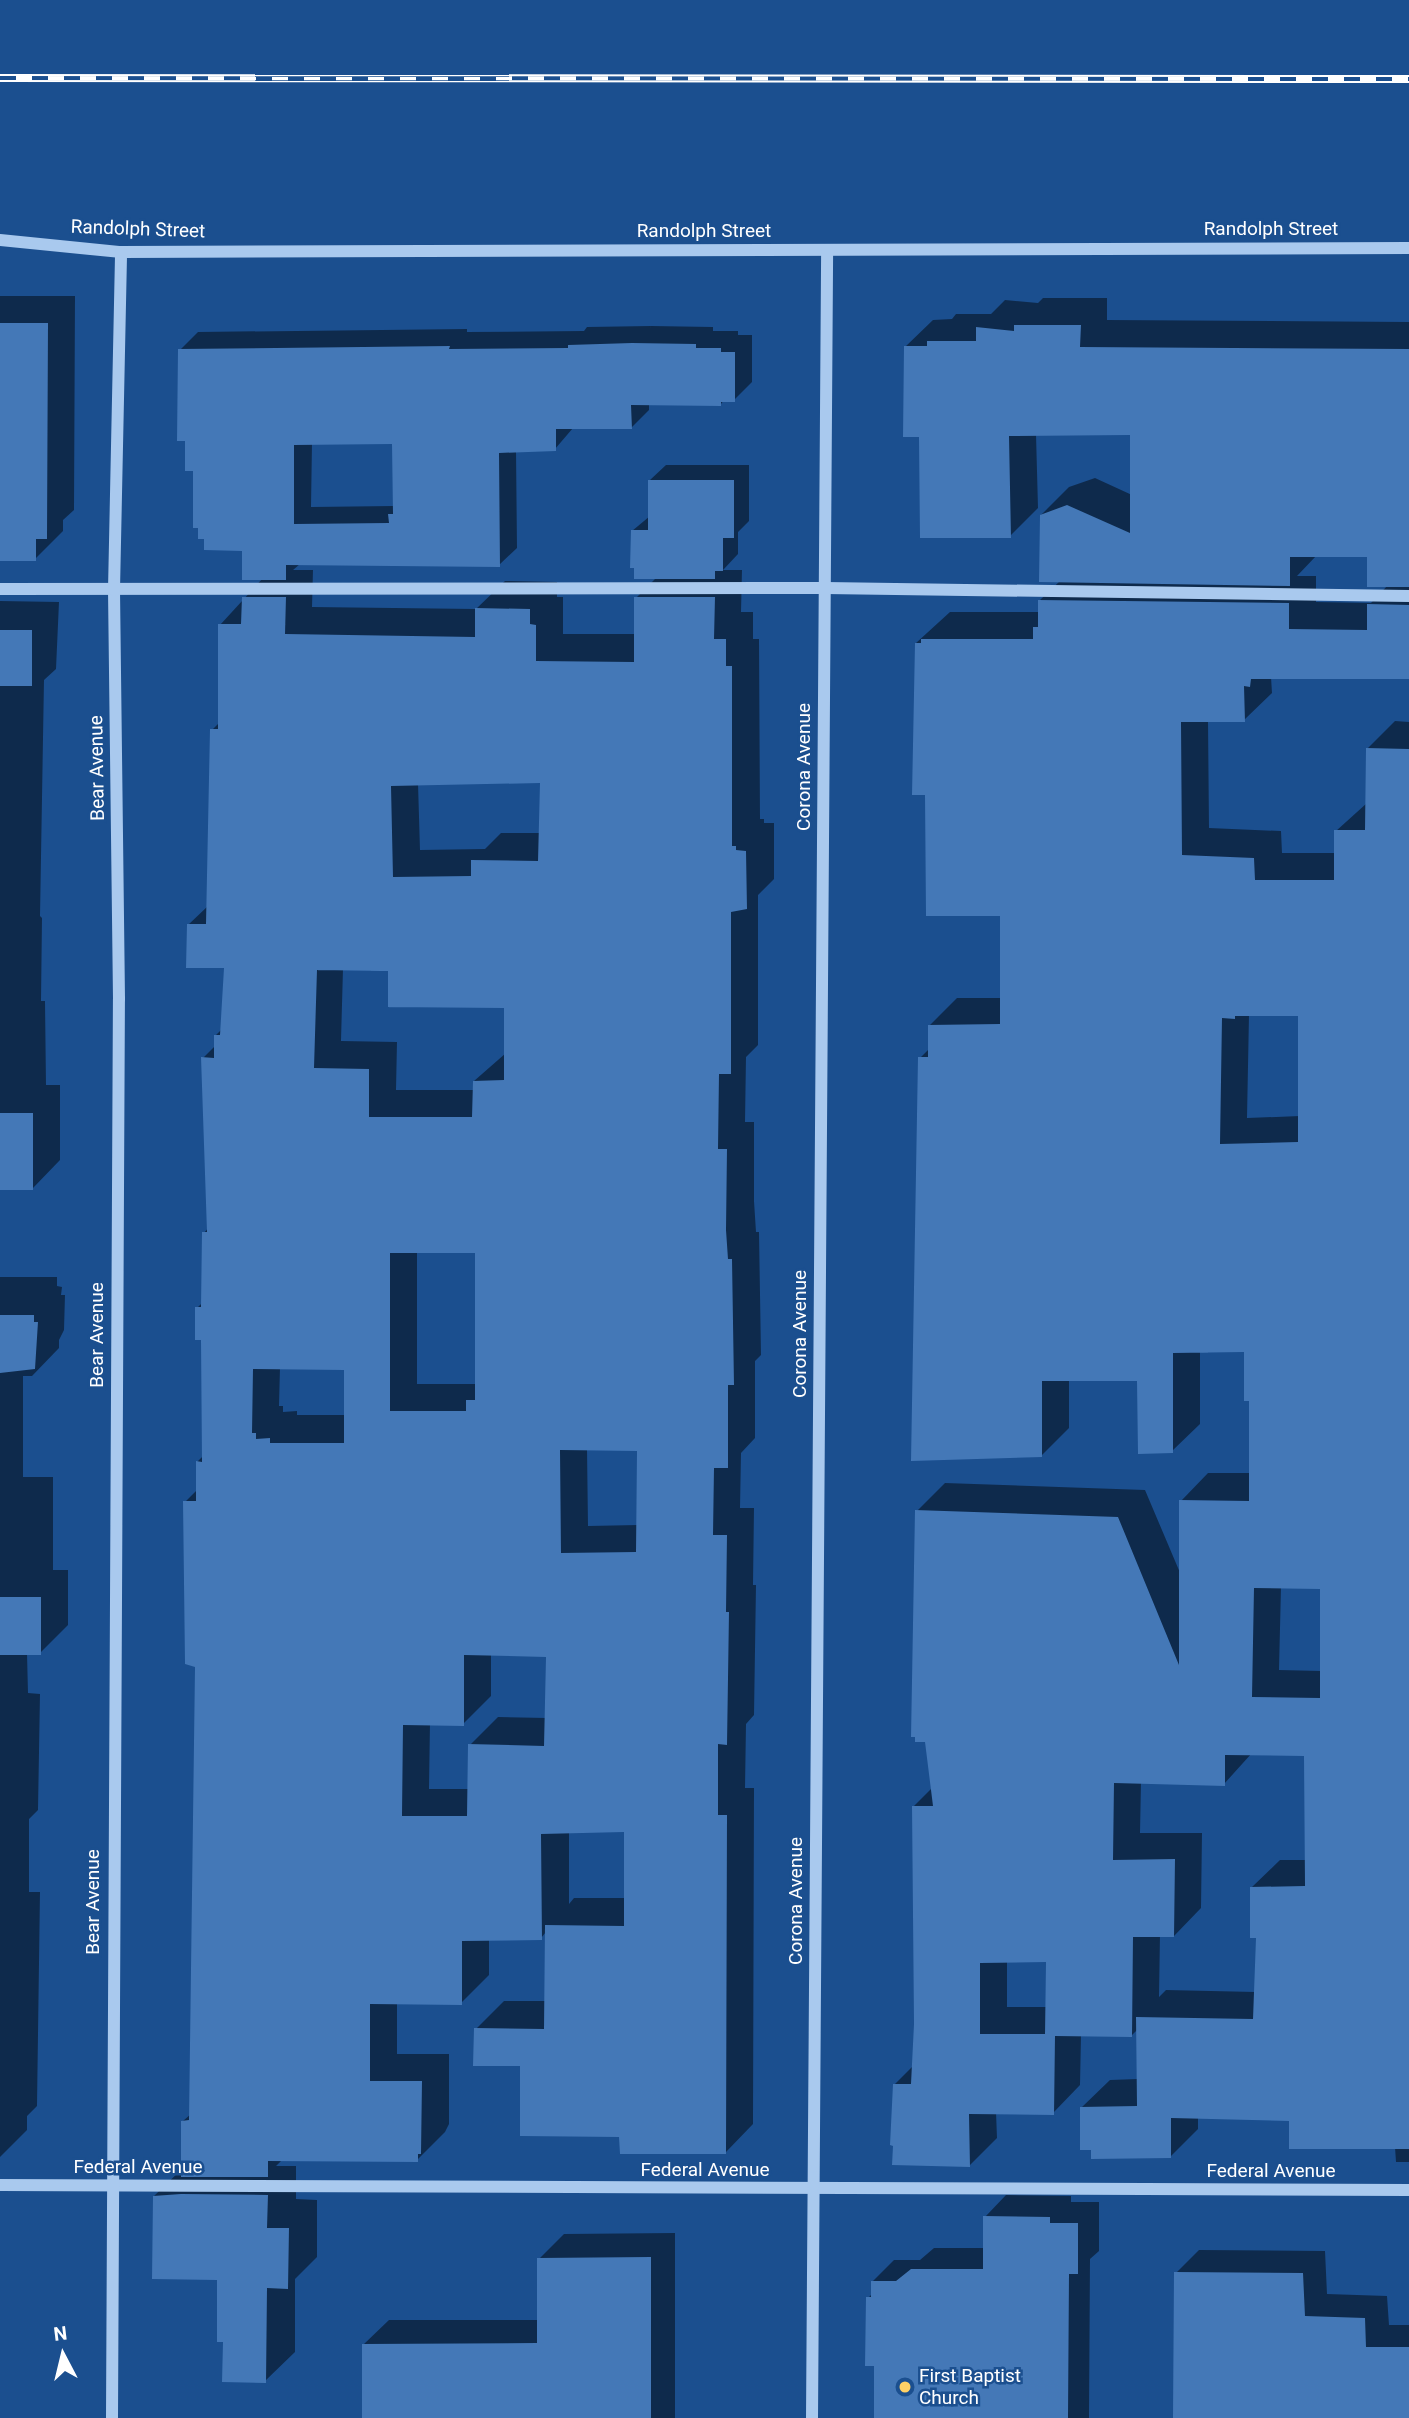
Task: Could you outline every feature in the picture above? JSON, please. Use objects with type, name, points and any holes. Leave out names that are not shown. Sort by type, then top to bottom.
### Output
[{"type":"street","name":"Randolph Street","points":[[0,240],[121,252],[1409,248]]},
{"type":"street","name":"Corona Avenue","points":[[812,2418],[827,250]]},
{"type":"street","name":"Bear Avenue","points":[[111,2418],[119,1012],[114,590],[121,252]]},
{"type":"street","points":[[0,589],[825,588],[1409,596]]},
{"type":"street","name":"Federal Avenue","points":[[0,2185],[813,2190],[1409,2190]]},
{"type":"building","points":[[0,323],[48,323],[47,539],[36,539],[36,561],[0,561]]},
{"type":"building","points":[[1014,325],[1081,325],[1080,347],[1409,349],[1409,587],[1367,587],[1367,557],[1290,557],[1290,586],[1039,582],[1040,515],[1067,505],[1130,533],[1130,435],[1009,436],[1011,538],[920,538],[919,437],[903,437],[904,346],[927,346],[927,341],[976,341],[976,327],[1014,331]]},
{"type":"building","points":[[696,344],[696,348],[721,348],[721,352],[735,352],[735,402],[721,402],[721,406],[631,405],[632,429],[556,429],[556,451],[499,453],[500,567],[286,565],[286,580],[242,580],[242,551],[204,550],[204,539],[198,539],[198,528],[193,528],[193,471],[185,471],[185,441],[177,441],[178,349],[450,346],[449,349],[568,348],[568,345]],"holes":[[[392,444],[393,514],[388,514],[389,523],[294,524],[294,445]]]},
{"type":"building","points":[[648,480],[734,480],[734,538],[723,538],[723,571],[715,571],[715,579],[634,579],[634,568],[630,568],[631,530],[648,530]]},
{"type":"building","points":[[242,597],[286,597],[285,634],[475,637],[475,608],[530,609],[530,624],[536,625],[536,661],[634,662],[634,597],[715,597],[714,639],[726,639],[726,666],[732,666],[732,846],[736,846],[736,850],[746,851],[747,909],[731,912],[731,1074],[719,1074],[718,1149],[727,1149],[726,1230],[728,1259],[732,1259],[734,1385],[728,1385],[728,1468],[714,1468],[713,1535],[727,1535],[726,1612],[729,1612],[727,1745],[718,1744],[718,1815],[727,1815],[726,2154],[620,2154],[619,2137],[520,2136],[520,2066],[473,2066],[474,2028],[544,2029],[545,1925],[624,1926],[624,1832],[541,1834],[542,1940],[462,1941],[462,2005],[370,2004],[370,2081],[422,2081],[421,2154],[418,2154],[418,2162],[268,2161],[268,2177],[181,2177],[181,2121],[189,2120],[195,1667],[185,1664],[183,1501],[196,1501],[196,1461],[202,1462],[201,1340],[195,1340],[195,1307],[201,1307],[202,1232],[207,1232],[201,1057],[214,1058],[214,1035],[220,1035],[224,968],[186,968],[187,924],[206,924],[210,729],[218,729],[218,624],[241,624]],"holes":[[[540,783],[538,861],[471,860],[471,876],[393,877],[391,786]],[[317,970],[388,971],[388,1007],[504,1008],[504,1080],[473,1081],[472,1117],[369,1117],[369,1069],[314,1068]],[[390,1253],[475,1253],[475,1400],[466,1400],[466,1411],[390,1411]],[[253,1369],[344,1370],[344,1443],[270,1443],[270,1438],[256,1439],[256,1433],[252,1433]],[[560,1450],[637,1451],[636,1552],[561,1553]],[[464,1655],[546,1657],[544,1746],[468,1744],[467,1816],[402,1816],[403,1725],[464,1726]]]},
{"type":"building","points":[[1038,600],[1289,603],[1289,629],[1367,630],[1367,604],[1409,605],[1409,679],[1251,679],[1250,687],[1244,686],[1245,722],[1181,722],[1182,855],[1254,858],[1255,880],[1334,880],[1334,830],[1365,830],[1366,748],[1409,749],[1409,2149],[1289,2149],[1289,2121],[1171,2118],[1171,2158],[1091,2159],[1091,2150],[1080,2150],[1080,2107],[1137,2106],[1136,2017],[1253,2019],[1256,1938],[1250,1938],[1250,1887],[1305,1886],[1304,1756],[1225,1755],[1225,1786],[1114,1783],[1113,1860],[1175,1859],[1174,1937],[1133,1937],[1132,2037],[1055,2036],[1054,2115],[969,2114],[970,2167],[892,2165],[893,2146],[890,2145],[893,2084],[911,2084],[914,2024],[912,1806],[933,1806],[925,1742],[915,1742],[915,1737],[911,1737],[915,1510],[1118,1517],[1179,1665],[1179,1500],[1249,1501],[1249,1401],[1244,1401],[1244,1352],[1173,1353],[1173,1453],[1138,1454],[1137,1381],[1042,1381],[1042,1457],[911,1461],[918,1057],[928,1057],[928,1025],[1000,1024],[1000,916],[926,916],[925,795],[912,795],[915,643],[921,643],[921,639],[1033,639],[1033,627],[1038,627]],"holes":[[[1235,1016],[1298,1016],[1298,1142],[1220,1144],[1222,1018],[1235,1019]],[[1254,1588],[1320,1589],[1320,1698],[1252,1697]],[[1046,1962],[1045,2034],[980,2034],[980,1963]]]},
{"type":"building","points":[[0,630],[32,630],[32,686],[0,686]]},
{"type":"building","points":[[0,1113],[33,1113],[33,1190],[0,1190]]},
{"type":"building","points":[[0,1315],[34,1315],[34,1322],[38,1322],[35,1369],[0,1373]]},
{"type":"building","points":[[0,1597],[41,1597],[41,1655],[0,1655]]},
{"type":"building","points":[[268,2195],[267,2228],[289,2228],[288,2289],[267,2288],[266,2383],[222,2382],[223,2342],[217,2342],[217,2280],[152,2279],[153,2196]]},
{"type":"building","points":[[983,2216],[1050,2217],[1050,2223],[1078,2223],[1078,2274],[1069,2274],[1068,2418],[874,2418],[874,2366],[865,2366],[866,2297],[871,2297],[871,2281],[896,2281],[911,2269],[983,2269]]},
{"type":"building","points":[[651,2257],[651,2418],[362,2418],[362,2344],[537,2343],[537,2258]]},
{"type":"building","points":[[1174,2272],[1303,2273],[1305,2316],[1365,2318],[1366,2347],[1409,2347],[1409,2418],[1173,2418]]},
{"type":"railway","points":[[0,78],[1409,79]]},
{"type":"place","name":"First Baptist Church","points":[[905,2387]]}]
